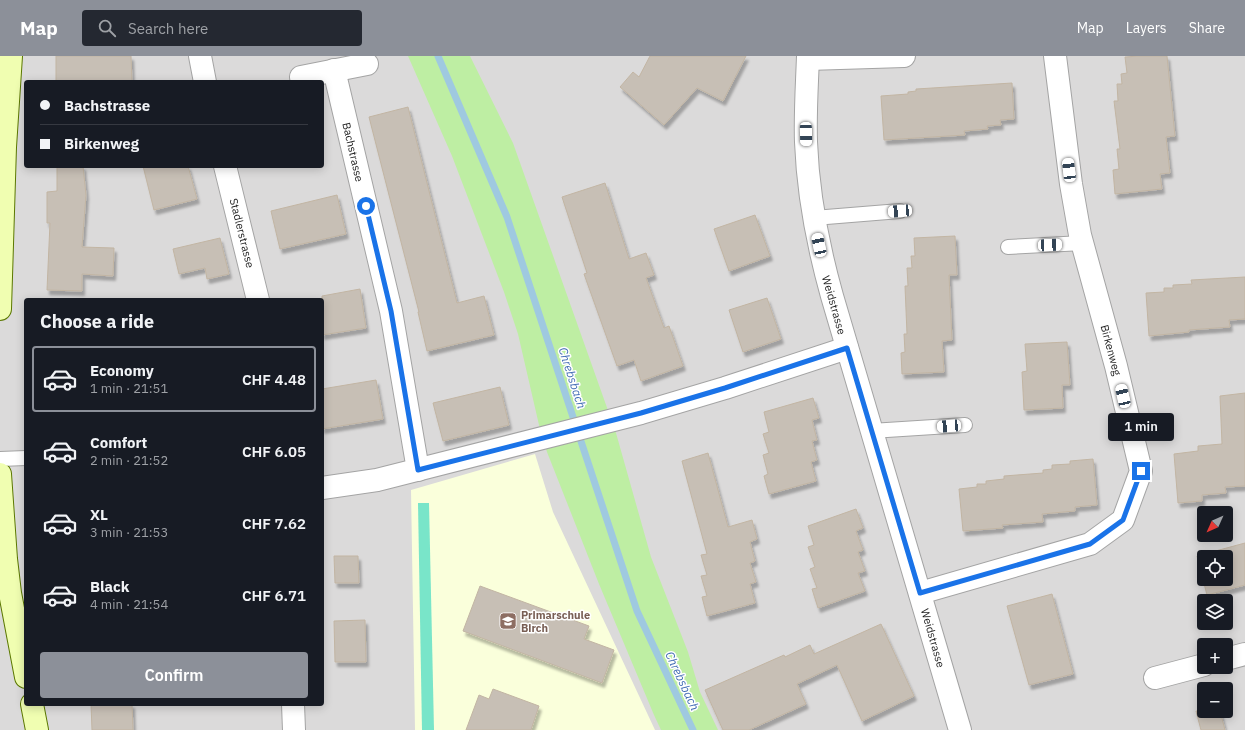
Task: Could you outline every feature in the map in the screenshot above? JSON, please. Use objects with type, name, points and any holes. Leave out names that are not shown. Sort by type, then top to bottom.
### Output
[{"type":"main road","points":[[0,309],[2,178],[11,56]]},
{"type":"main road","points":[[0,474],[10,593],[24,666]]},
{"type":"main road","points":[[32,706],[37,730]]},
{"type":"street","points":[[200,56],[205,80]]},
{"type":"street","points":[[808,58],[904,56]]},
{"type":"street","name":"Birkenweg","points":[[920,593],[1090,544],[1123,520],[1141,471],[1116,366],[1083,244],[1071,184],[1055,56]]},
{"type":"street","name":"Weidstrasse","points":[[808,58],[806,143],[814,218],[826,274],[960,730]]},
{"type":"street","points":[[301,77],[367,64]]},
{"type":"street","name":"Bachstrasse","points":[[334,70],[391,311],[418,470]]},
{"type":"street","name":"Stadlerstrasse","points":[[225,168],[258,298]]},
{"type":"street","points":[[324,488],[377,480],[560,434],[695,397],[847,348]]},
{"type":"street","points":[[1233,657],[1245,654]]},
{"type":"street","points":[[1155,678],[1197,667]]},
{"type":"street","points":[[293,706],[294,730]]},
{"type":"lane","points":[[814,218],[900,211]]},
{"type":"lane","points":[[1008,247],[1083,244]]},
{"type":"lane","points":[[871,431],[965,425]]},
{"type":"lane","points":[[0,459],[24,458]]},
{"type":"shaded area","points":[[0,56],[1245,56],[1245,730],[0,730]]},
{"type":"shaded area","name":"Primarschule Birch","points":[[535,454],[553,512],[655,730],[415,730],[411,490]]},
{"type":"green space","points":[[408,56],[470,56],[513,143],[616,433],[651,557],[688,652],[700,692],[718,730],[661,730],[654,715],[599,584],[547,452],[539,425],[518,334],[504,292],[452,156]]},
{"type":"green space","points":[[418,503],[429,503],[434,730],[422,730]]},
{"type":"building","points":[[56,56],[131,56],[132,80],[56,80]]},
{"type":"building","points":[[650,56],[746,56],[723,101],[697,88],[664,125],[620,87],[633,72],[639,77]]},
{"type":"building","points":[[1167,56],[1175,136],[1166,137],[1170,173],[1160,174],[1162,189],[1115,194],[1113,170],[1119,169],[1117,149],[1120,149],[1114,101],[1118,101],[1117,84],[1122,84],[1121,74],[1127,73],[1125,57]]},
{"type":"building","points":[[1012,83],[1014,119],[1000,120],[1001,125],[987,126],[988,129],[964,131],[965,135],[884,140],[881,96],[908,94],[908,92],[916,91],[916,89]]},
{"type":"building","points":[[408,107],[457,303],[484,296],[494,335],[427,351],[419,312],[369,117]]},
{"type":"building","points":[[57,168],[83,168],[86,195],[82,247],[114,248],[113,276],[82,274],[82,291],[47,290],[50,223],[47,223],[47,192],[57,191]]},
{"type":"building","points":[[144,168],[189,168],[197,199],[154,210]]},
{"type":"building","points":[[605,183],[629,259],[646,253],[654,275],[646,278],[664,328],[669,326],[683,366],[641,381],[634,360],[617,366],[584,274],[587,273],[562,197]]},
{"type":"building","points":[[337,195],[346,234],[280,249],[271,211]]},
{"type":"building","points":[[755,215],[770,256],[729,271],[714,229]]},
{"type":"building","points":[[955,236],[957,275],[949,275],[952,340],[942,341],[944,372],[902,374],[901,353],[905,352],[904,334],[907,334],[905,286],[908,286],[907,268],[912,268],[911,256],[915,256],[914,238]]},
{"type":"building","points":[[220,238],[229,274],[207,279],[205,268],[179,274],[173,249]]},
{"type":"building","points":[[1245,277],[1245,319],[1229,320],[1230,327],[1189,330],[1189,332],[1149,336],[1146,293],[1164,292],[1164,288],[1173,288],[1173,285],[1192,284],[1191,280]]},
{"type":"building","points":[[360,289],[366,328],[324,335],[324,298],[322,298],[322,296]]},
{"type":"building","points":[[767,298],[781,339],[743,352],[729,310]]},
{"type":"building","points":[[1067,342],[1070,385],[1062,385],[1063,408],[1024,410],[1022,372],[1027,371],[1025,344]]},
{"type":"building","points":[[376,380],[383,419],[324,429],[324,389]]},
{"type":"building","points":[[500,387],[509,425],[443,441],[433,403]]},
{"type":"building","points":[[1245,393],[1245,486],[1225,487],[1226,493],[1202,495],[1202,501],[1178,503],[1174,454],[1198,451],[1198,446],[1222,444],[1220,396]]},
{"type":"building","points":[[813,398],[819,418],[812,420],[817,440],[812,441],[817,460],[811,462],[816,481],[769,494],[764,476],[768,474],[763,455],[769,453],[763,434],[769,432],[764,412]]},
{"type":"building","points":[[708,453],[728,527],[752,520],[757,539],[750,542],[755,561],[750,563],[756,582],[750,584],[755,603],[707,616],[702,597],[707,596],[701,576],[707,575],[701,555],[707,554],[682,461]]},
{"type":"building","points":[[1093,459],[1097,505],[1075,507],[1075,511],[1042,514],[1043,522],[1002,525],[1003,528],[963,531],[959,489],[977,487],[977,484],[986,484],[986,481],[1004,479],[1004,476],[1043,473],[1043,470],[1052,469],[1052,465],[1070,464],[1070,461]]},
{"type":"building","points":[[856,509],[863,528],[856,531],[863,550],[858,552],[865,571],[858,573],[865,591],[818,608],[812,589],[817,588],[810,569],[815,567],[808,547],[814,545],[808,526]]},
{"type":"building","points":[[1245,543],[1245,585],[1207,594],[1205,586],[1233,586],[1233,550],[1219,550]]},
{"type":"building","points":[[334,556],[358,556],[359,583],[335,583]]},
{"type":"building","points":[[480,586],[589,626],[584,639],[614,650],[602,683],[463,631]]},
{"type":"building","points":[[1052,594],[1073,674],[1029,685],[1007,606]]},
{"type":"building","points":[[365,620],[366,662],[335,662],[334,621]]},
{"type":"building","points":[[881,624],[914,696],[862,721],[837,665],[797,684],[806,704],[749,730],[723,730],[705,690],[810,645],[814,654]]},
{"type":"building","points":[[493,689],[539,706],[531,730],[466,730],[479,695],[489,699]]},
{"type":"building","points":[[91,706],[132,706],[133,730],[92,730]]},
{"type":"building","points":[[1198,718],[1222,718],[1225,730],[1201,730]]},
{"type":"waterway","name":"Chrebsbach","points":[[438,56],[507,217],[637,611],[693,730]]},
{"type":"place","name":"Primarschule Birch","points":[[508,621]]},
{"type":"route","points":[[366,206],[391,311],[418,470],[641,413],[725,388],[847,348],[920,593],[1090,544],[1123,520],[1141,471]]}]
